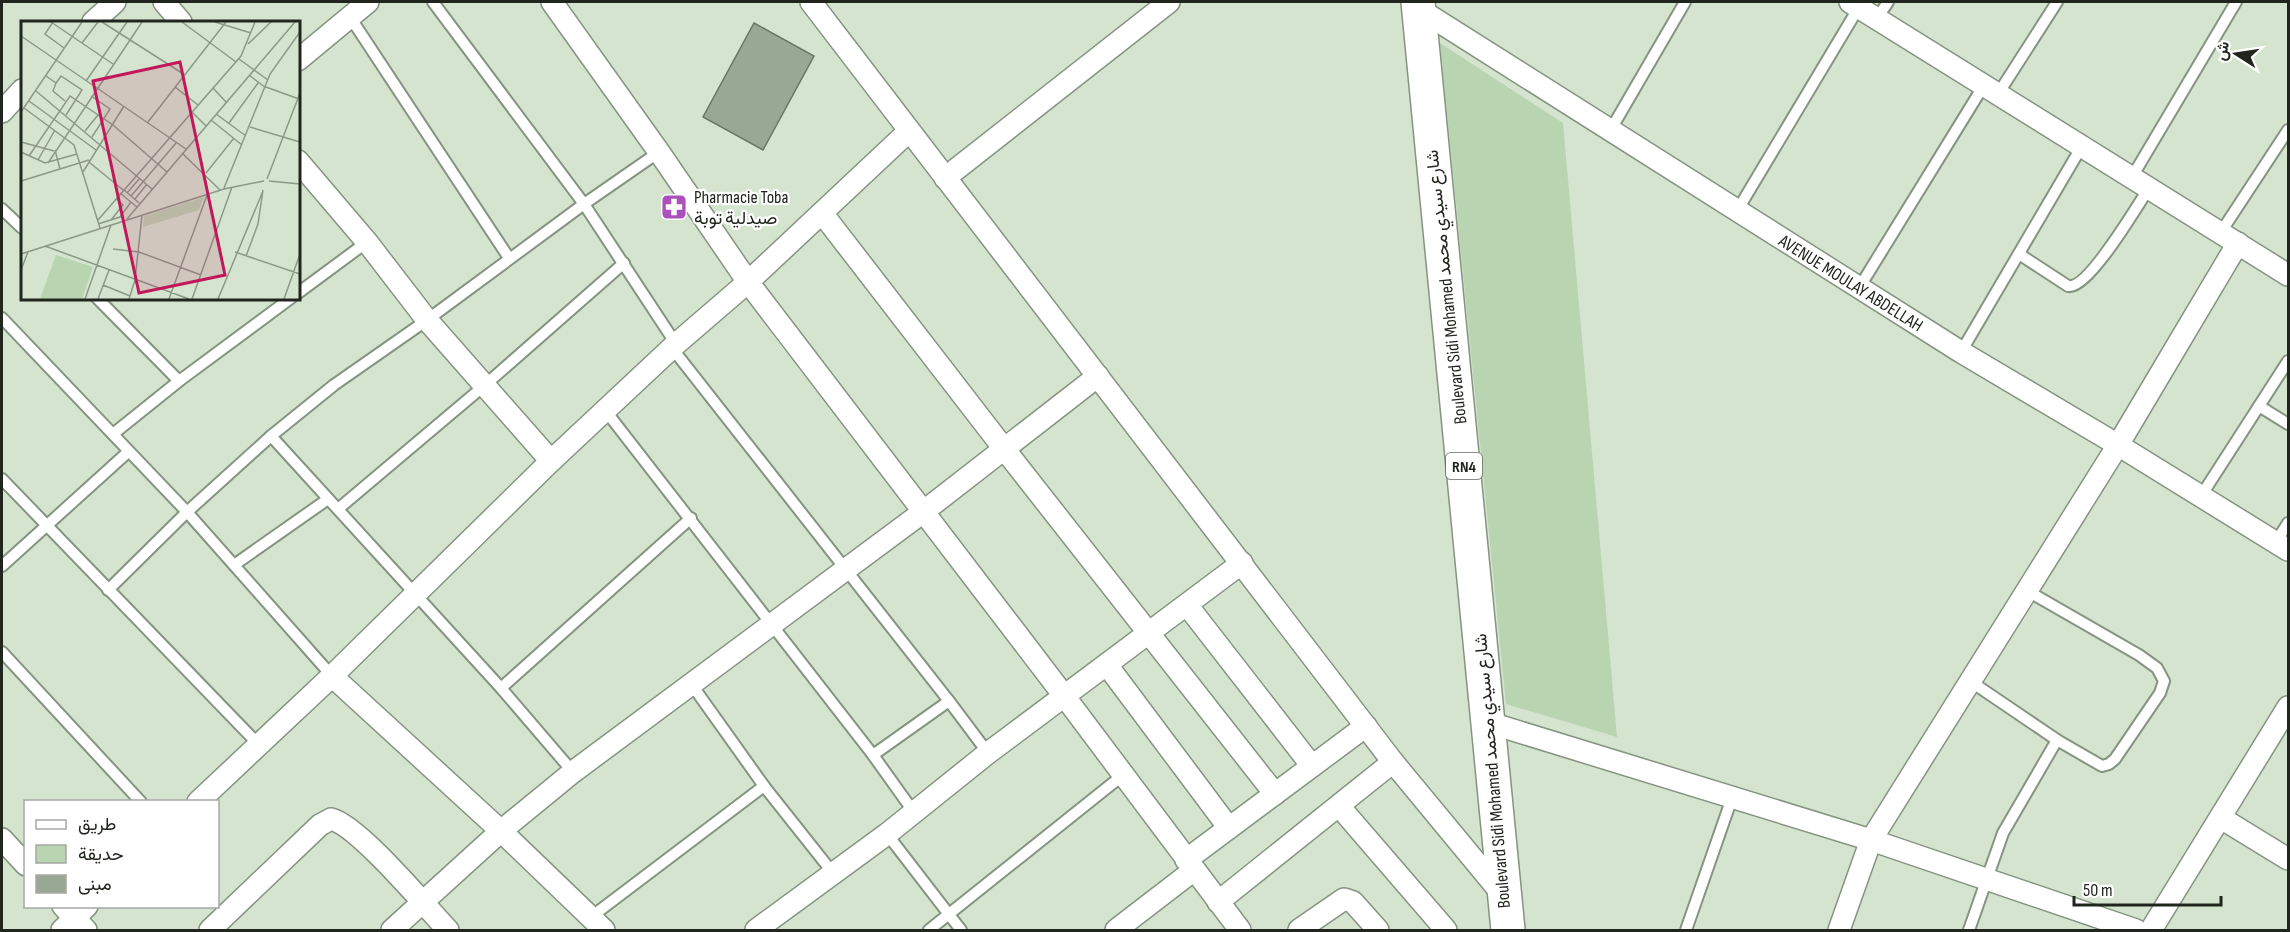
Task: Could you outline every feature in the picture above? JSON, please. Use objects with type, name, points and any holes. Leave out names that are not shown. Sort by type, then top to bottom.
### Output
[{"type":"main road","name":"Boulevard Sidi Mohamed شارع سيدي محمد","points":[[1418,5],[1508,930]]},
{"type":"street","points":[[94,21],[116,2]]},
{"type":"street","points":[[164,2],[180,21]]},
{"type":"street","points":[[300,58],[368,2]]},
{"type":"street","points":[[552,2],[748,282],[1240,930]]},
{"type":"street","points":[[811,2],[1366,726],[1504,896]]},
{"type":"street","points":[[945,178],[1168,2]]},
{"type":"street","name":"AVENUE MOULAY ABDELLAH","points":[[1418,5],[1610,131],[1960,352],[2118,445],[2282,546]]},
{"type":"street","points":[[1868,7],[1991,89],[2289,275]]},
{"type":"street","points":[[2,112],[21,91]]},
{"type":"street","points":[[199,800],[332,676],[605,410],[748,282],[909,131]]},
{"type":"street","points":[[300,163],[367,242],[427,320],[551,461]]},
{"type":"street","points":[[822,213],[1275,794]]},
{"type":"street","points":[[1839,930],[1871,840],[2118,445],[2229,237]]},
{"type":"street","points":[[392,930],[501,831],[573,772],[923,512],[1098,376]]},
{"type":"street","points":[[764,928],[988,753],[1242,563]]},
{"type":"street","points":[[1187,605],[1312,766]]},
{"type":"street","points":[[1107,665],[1229,828]]},
{"type":"street","points":[[332,676],[501,831],[598,924]]},
{"type":"street","points":[[2151,930],[2285,719]]},
{"type":"street","points":[[1487,722],[1871,840],[2136,930]]},
{"type":"street","points":[[1116,930],[1229,828],[1366,726]]},
{"type":"street","points":[[1218,902],[1394,762]]},
{"type":"street","points":[[1339,806],[1446,930]]},
{"type":"street","points":[[2221,818],[2289,859]]},
{"type":"street","points":[[210,930],[320,825],[331,819],[361,839],[448,930]]},
{"type":"street","points":[[2,838],[24,863]]},
{"type":"street","points":[[1299,930],[1344,899],[1353,902],[1378,930]]},
{"type":"lane","points":[[433,2],[584,204],[624,263],[674,346],[988,753]]},
{"type":"lane","points":[[1610,131],[1685,2]]},
{"type":"lane","points":[[1859,288],[1991,89],[2057,2]]},
{"type":"lane","points":[[2019,254],[2068,286],[2073,287],[2079,284],[2093,270],[2236,2]]},
{"type":"lane","points":[[1737,211],[1868,7]]},
{"type":"lane","points":[[350,16],[509,258]]},
{"type":"lane","points":[[2229,237],[2289,130]]},
{"type":"lane","points":[[1960,352],[2082,146]]},
{"type":"lane","points":[[108,590],[187,512],[271,436],[334,386],[659,152]]},
{"type":"lane","points":[[2,208],[21,227]]},
{"type":"lane","points":[[300,292],[367,242]]},
{"type":"lane","points":[[338,509],[485,386],[624,263]]},
{"type":"lane","points":[[99,300],[179,381]]},
{"type":"lane","points":[[113,434],[179,381],[288,300]]},
{"type":"lane","points":[[2,318],[187,512],[332,676]]},
{"type":"lane","points":[[2201,496],[2289,361]]},
{"type":"lane","points":[[2259,406],[2289,424]]},
{"type":"lane","points":[[605,410],[691,518],[914,811]]},
{"type":"lane","points":[[271,436],[501,688],[573,772]]},
{"type":"lane","points":[[2,566],[128,452]]},
{"type":"lane","points":[[2,479],[259,745]]},
{"type":"lane","points":[[234,565],[328,499]]},
{"type":"lane","points":[[501,688],[691,518]]},
{"type":"lane","points":[[2282,546],[2289,523]]},
{"type":"lane","points":[[1970,681],[2057,740],[2102,766],[2109,764],[2160,693],[2164,681],[2157,668],[2026,590]]},
{"type":"lane","points":[[2,652],[140,800]]},
{"type":"lane","points":[[692,685],[764,786],[832,873]]},
{"type":"lane","points":[[873,755],[949,701]]},
{"type":"lane","points":[[1969,930],[2003,834],[2057,740]]},
{"type":"lane","points":[[929,930],[1123,775]]},
{"type":"lane","points":[[598,924],[764,786]]},
{"type":"lane","points":[[1686,930],[1732,798]]},
{"type":"lane","points":[[887,834],[961,930]]},
{"type":"green space","points":[[1440,43],[1563,123],[1617,737],[1506,704]]},
{"type":"building","points":[[754,23],[814,56],[763,150],[703,117]]},
{"type":"place","name":"Pharmacie Toba صيدلية توبة","points":[[674,207]]}]
